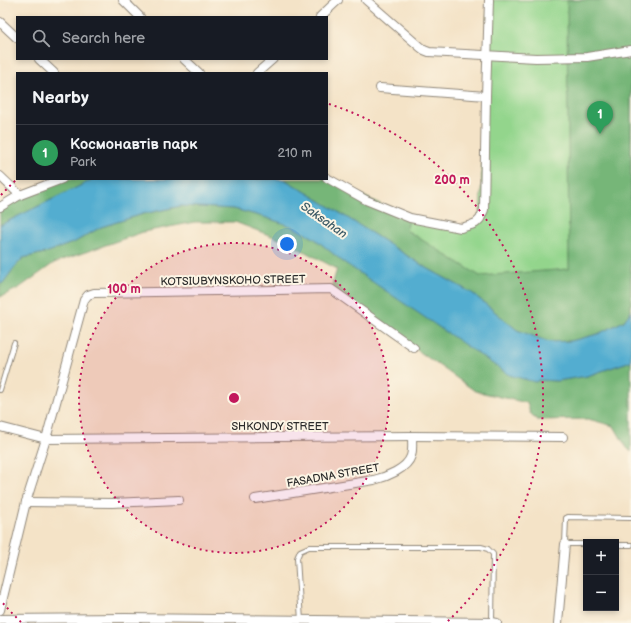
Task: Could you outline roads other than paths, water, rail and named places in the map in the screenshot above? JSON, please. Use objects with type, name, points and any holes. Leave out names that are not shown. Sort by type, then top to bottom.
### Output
[{"type":"street","points":[[123,0],[139,16]]},
{"type":"street","points":[[321,16],[338,0]]},
{"type":"street","points":[[366,0],[424,50],[429,52],[536,58],[587,57],[631,50]]},
{"type":"street","points":[[328,179],[366,200],[410,218],[461,228],[476,223],[480,219],[484,210],[489,0]]},
{"type":"street","points":[[0,22],[16,37]]},
{"type":"street","points":[[40,60],[53,72]]},
{"type":"street","points":[[185,60],[198,72]]},
{"type":"street","points":[[258,72],[272,60]]},
{"type":"street","points":[[380,88],[486,96]]},
{"type":"street","points":[[0,176],[20,196]]},
{"type":"street","points":[[0,207],[20,196],[60,180]]},
{"type":"street","name":"KOTSIUBYNSKOHO STREET","points":[[0,610],[26,502],[46,439],[84,300],[88,295],[94,293],[331,289],[414,348]]},
{"type":"street","name":"SHKONDY STREET","points":[[0,427],[46,439],[412,436],[563,437]]},
{"type":"street","name":"FASADNA STREET","points":[[255,499],[386,477],[407,464],[411,456],[412,436]]},
{"type":"street","points":[[26,502],[112,503],[180,500]]},
{"type":"street","points":[[558,623],[565,544]]},
{"type":"street","points":[[0,619],[126,618],[495,622]]},
{"type":"lane","points":[[0,390],[14,342]]},
{"type":"lane","points":[[583,544],[565,544],[566,518],[631,518]]},
{"type":"lane","points":[[619,545],[631,545]]},
{"type":"lane","points":[[301,621],[297,558],[300,550],[309,547],[481,547],[488,549],[493,554],[495,622]]},
{"type":"water","name":"Saksahan","points":[[92,180],[286,180],[425,267],[472,293],[517,330],[549,342],[571,341],[598,334],[624,321],[631,311],[631,361],[587,376],[557,381],[540,380],[535,382],[509,375],[342,261],[314,238],[291,226],[234,209],[181,206],[143,214],[101,227],[75,242],[48,252],[23,258],[3,283],[0,284],[0,225]]},
{"type":"place","name":"Космонавтів парк","points":[[600,134]]}]
